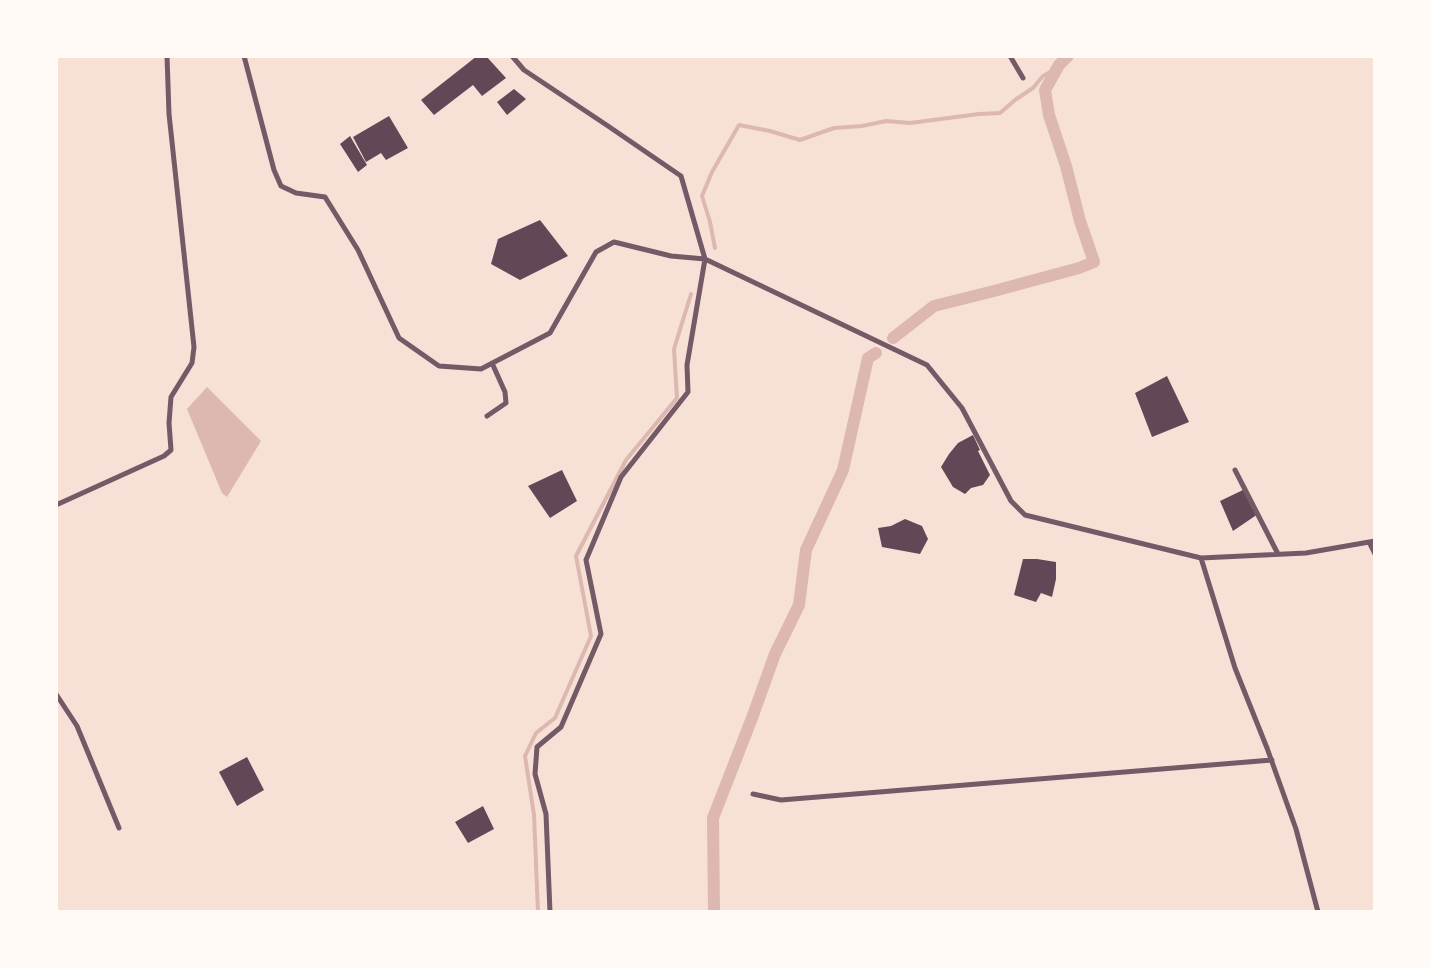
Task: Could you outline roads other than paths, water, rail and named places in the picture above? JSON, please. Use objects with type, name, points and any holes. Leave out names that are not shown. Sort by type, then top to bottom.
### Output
[{"type":"street","points":[[56,505],[164,456],[171,450],[169,423],[171,397],[192,363],[194,347],[169,114],[168,56]]},
{"type":"street","points":[[244,56],[274,170],[281,186],[296,193],[325,197],[358,250],[398,338],[439,366],[481,369],[550,333],[596,252],[614,242],[671,256],[704,259],[927,365],[962,408],[1011,501],[1025,515],[1201,558],[1306,553],[1372,541],[1375,554]]},
{"type":"street","points":[[512,56],[524,70],[681,176],[704,259],[687,365],[688,392],[621,477],[589,552],[586,560],[601,634],[561,727],[537,747],[535,774],[546,814],[550,912]]},
{"type":"street","points":[[1010,56],[1023,78]]},
{"type":"street","points":[[487,416],[506,403],[505,392],[492,363]]},
{"type":"street","points":[[1236,470],[1278,554]]},
{"type":"street","points":[[1201,558],[1235,668],[1272,760],[1296,828],[1318,912]]},
{"type":"street","points":[[56,694],[77,726],[119,828]]},
{"type":"street","points":[[753,794],[781,800],[1272,760]]},
{"type":"waterway","points":[[893,338],[934,306],[1079,268],[1094,262],[1049,115],[1045,90],[1059,65],[1068,56]]},
{"type":"waterway","points":[[715,248],[702,196],[712,172],[739,125],[770,131],[800,140],[834,128],[862,126],[886,121],[910,123],[1000,113],[1033,88],[1043,76],[1056,69]]},
{"type":"waterway","points":[[538,912],[534,815],[525,756],[536,733],[555,718],[591,636],[576,556],[626,460],[677,398],[674,349],[691,294]]},
{"type":"waterway","points":[[714,912],[713,818],[775,654],[799,605],[806,550],[843,470],[868,358],[876,353]]}]
